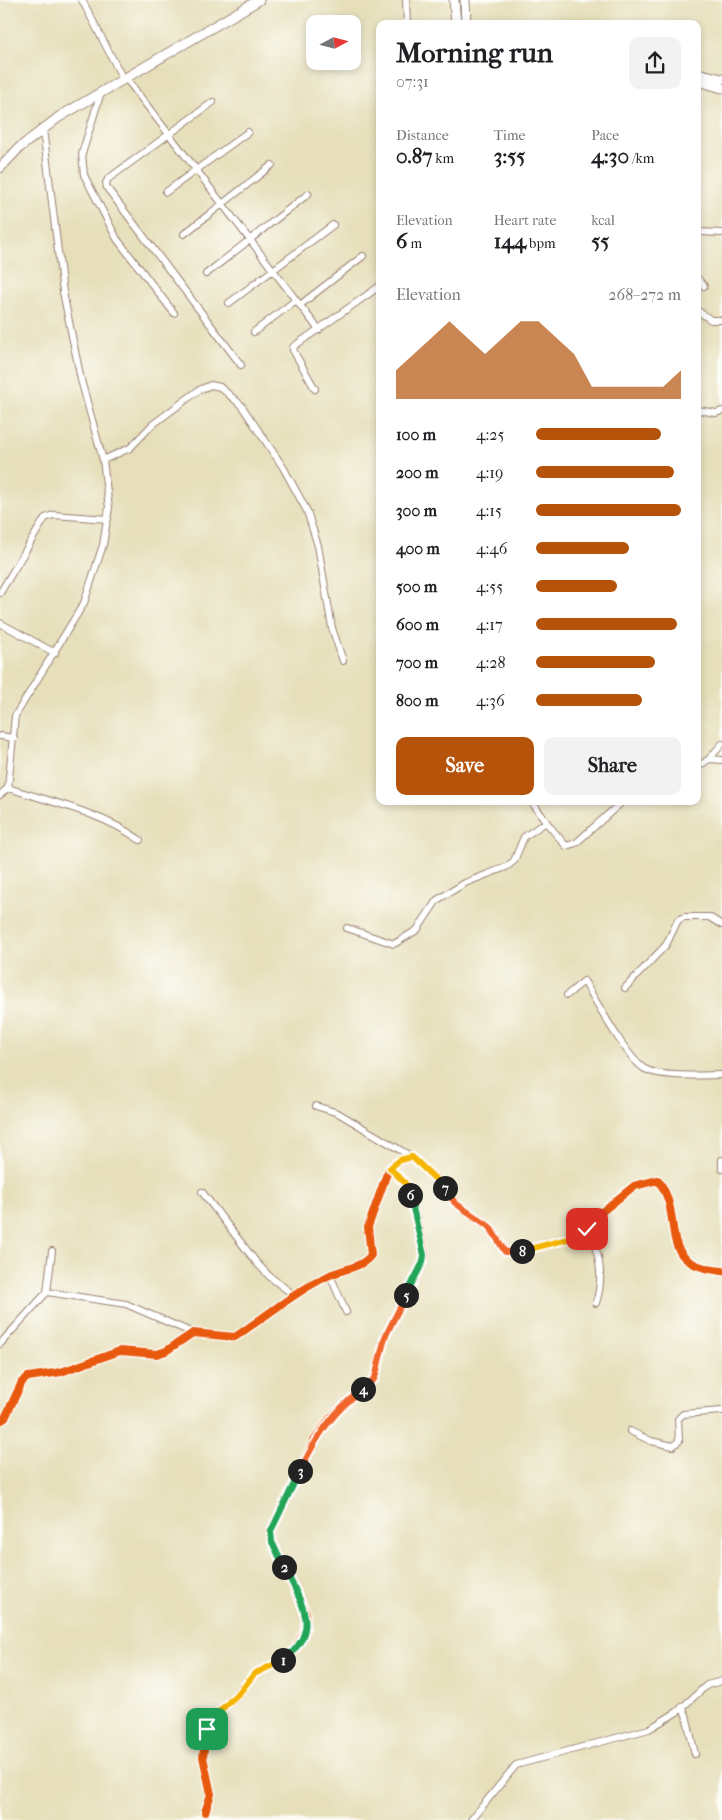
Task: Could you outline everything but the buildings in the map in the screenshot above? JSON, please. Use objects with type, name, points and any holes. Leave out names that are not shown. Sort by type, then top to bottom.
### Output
[{"type":"main road","points":[[0,168],[19,148],[59,116],[259,0]]},
{"type":"main road","points":[[454,0],[456,20]]},
{"type":"main road","points":[[465,0],[466,20]]},
{"type":"main road","points":[[701,74],[722,85]]},
{"type":"main road","points":[[701,82],[722,85]]},
{"type":"street","points":[[82,0],[124,78],[319,330]]},
{"type":"street","points":[[406,0],[407,20]]},
{"type":"street","points":[[102,91],[82,154],[84,176],[117,239],[174,313]]},
{"type":"street","points":[[213,102],[108,179],[107,188],[241,365]]},
{"type":"street","points":[[0,795],[8,788],[15,716],[84,603],[103,545],[109,508],[103,460],[81,380],[63,292],[43,129]]},
{"type":"street","points":[[166,192],[248,132]]},
{"type":"street","points":[[184,234],[272,165]]},
{"type":"street","points":[[206,274],[308,194]]},
{"type":"street","points":[[229,303],[333,225]]},
{"type":"street","points":[[701,232],[722,233]]},
{"type":"street","points":[[254,332],[363,256]]},
{"type":"street","points":[[701,282],[704,286]]},
{"type":"street","points":[[315,390],[293,350],[296,344],[319,330],[376,289]]},
{"type":"street","points":[[701,313],[711,320],[722,320]]},
{"type":"street","points":[[103,460],[130,448],[152,425],[199,390],[211,385],[220,387],[241,405],[283,467],[307,511],[318,546],[332,628],[343,661]]},
{"type":"street","points":[[701,410],[716,413],[722,411]]},
{"type":"street","points":[[0,593],[45,518],[53,515],[108,519]]},
{"type":"street","points":[[0,623],[55,653]]},
{"type":"street","points":[[0,736],[14,738]]},
{"type":"street","points":[[701,765],[709,759],[722,744]]},
{"type":"street","points":[[709,759],[722,760]]},
{"type":"street","points":[[8,788],[99,818],[128,831],[140,840]]},
{"type":"street","points":[[534,805],[566,846],[576,843],[618,805]]},
{"type":"street","points":[[347,928],[394,944],[417,930],[437,900],[465,883],[506,867],[514,861],[524,837],[546,822]]},
{"type":"street","points":[[625,988],[666,945],[678,920],[684,917],[709,916],[722,926]]},
{"type":"street","points":[[567,995],[584,981],[627,1050],[646,1069],[662,1073],[722,1075]]},
{"type":"street","points":[[316,1106],[338,1113],[412,1157],[445,1187],[455,1203],[490,1227],[505,1252],[518,1252],[583,1235],[593,1219],[634,1186],[658,1180],[666,1190],[678,1250],[691,1264],[722,1271]]},
{"type":"street","points":[[46,1292],[126,1304],[193,1333],[235,1337],[295,1296],[330,1276],[367,1261],[371,1255],[368,1227],[390,1168],[400,1160],[412,1157]]},
{"type":"street","points":[[722,1160],[722,1169]]},
{"type":"street","points":[[205,1812],[211,1794],[203,1757],[207,1729],[211,1719],[241,1691],[254,1674],[283,1660],[294,1651],[306,1630],[306,1613],[272,1542],[271,1531],[315,1439],[331,1417],[375,1378],[385,1337],[423,1262],[424,1255],[408,1186],[390,1168]]},
{"type":"street","points":[[202,1192],[256,1262],[269,1276],[295,1296]]},
{"type":"street","points":[[587,1229],[596,1245],[598,1253],[601,1288],[596,1303]]},
{"type":"street","points":[[0,1344],[46,1292],[52,1251]]},
{"type":"street","points":[[330,1276],[346,1312]]},
{"type":"street","points":[[0,1421],[5,1418],[22,1382],[28,1377],[61,1372],[120,1351],[157,1354],[166,1351],[193,1333]]},
{"type":"street","points":[[630,1431],[651,1441],[673,1446],[678,1441],[678,1420],[683,1414],[722,1410]]},
{"type":"street","points":[[472,1820],[516,1765],[649,1729],[682,1708],[707,1685],[722,1681]]},
{"type":"street","points":[[682,1708],[686,1715],[695,1754]]},
{"type":"cycle path","points":[[0,1421],[5,1418],[22,1382],[28,1377],[61,1372],[120,1351],[157,1354],[166,1351],[193,1333],[235,1337],[305,1288],[368,1259],[371,1255],[368,1227],[386,1176],[390,1168],[400,1160],[412,1157],[445,1187],[455,1203],[490,1227],[505,1251],[518,1252],[583,1235],[593,1219],[634,1186],[658,1180],[666,1195],[679,1249],[687,1259],[700,1267],[722,1271]]},
{"type":"cycle path","points":[[205,1812],[211,1794],[203,1757],[207,1729],[211,1719],[241,1691],[254,1674],[283,1660],[294,1651],[305,1630],[306,1613],[272,1542],[271,1531],[315,1439],[331,1417],[375,1378],[385,1337],[423,1262],[425,1255],[408,1186],[390,1168]]},
{"type":"route","points":[[207,1729],[211,1719],[241,1691],[254,1674],[283,1660],[294,1651],[306,1630],[306,1613],[272,1542],[271,1531],[315,1439],[331,1417],[375,1378],[385,1337],[423,1262],[424,1255],[408,1186],[390,1168],[400,1160],[412,1157],[445,1187],[455,1203],[490,1227],[505,1252],[518,1252],[583,1235],[587,1229]]}]
